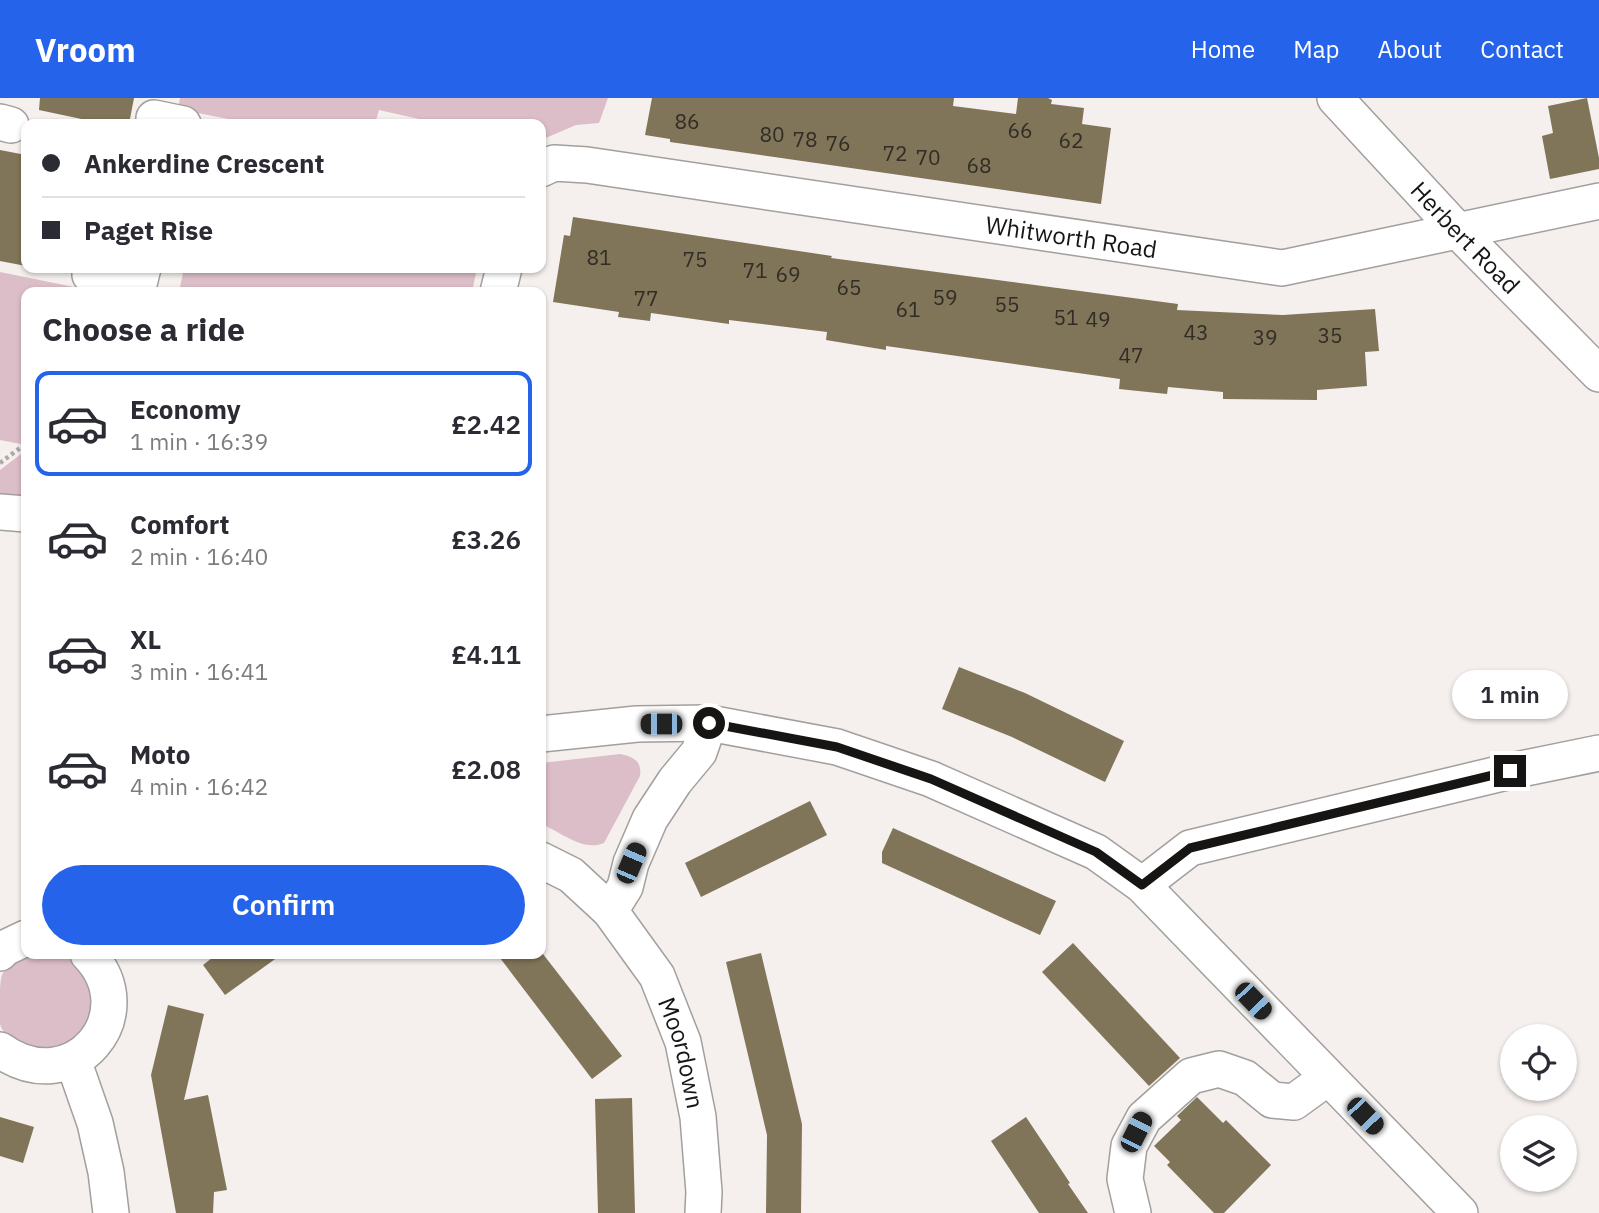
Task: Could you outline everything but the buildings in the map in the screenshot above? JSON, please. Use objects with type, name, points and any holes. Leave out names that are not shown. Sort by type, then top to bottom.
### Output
[{"type":"street","name":"Herbert Road","points":[[1335,98],[1458,231],[1599,374]]},
{"type":"street","name":"Whitworth Road","points":[[546,167],[554,163],[587,165],[1282,268],[1599,201]]},
{"type":"street","points":[[91,273],[139,284],[142,273]]},
{"type":"street","points":[[0,512],[21,514]]},
{"type":"street","points":[[546,733],[637,724],[709,723],[837,747],[931,779],[1096,852],[1142,885],[1460,1213]]},
{"type":"street","points":[[610,911],[625,887],[631,863],[650,819],[675,781],[699,752],[709,723]]},
{"type":"street","points":[[1142,885],[1190,848],[1510,771],[1599,753]]},
{"type":"street","name":"Moordown","points":[[546,862],[571,875],[610,911],[657,976],[682,1042],[698,1117],[703,1213]]},
{"type":"street","points":[[0,1050],[16,1061],[35,1067],[55,1066],[73,1060],[89,1049],[100,1035],[108,1017],[109,998],[100,959]]},
{"type":"street","points":[[73,1060],[95,1123],[106,1172],[111,1213]]},
{"type":"street","points":[[1133,1213],[1125,1179],[1129,1146],[1144,1118],[1191,1076],[1219,1069],[1245,1078],[1272,1100],[1294,1102],[1327,1078]]},
{"type":"path","points":[[0,463],[20,448]]},
{"type":"shaded area","points":[[180,98],[608,98],[599,123],[576,125],[546,138],[546,119],[419,119],[379,110],[376,119],[228,119],[178,109]]},
{"type":"shaded area","points":[[0,272],[74,287],[21,287],[21,444],[0,440]]},
{"type":"shaded area","points":[[183,273],[476,273],[473,287],[180,287]]},
{"type":"shaded area","points":[[21,454],[21,505],[0,503],[0,470]]},
{"type":"shaded area","points":[[620,754],[636,760],[640,767],[640,776],[604,843],[580,843],[546,827],[546,762]]},
{"type":"shaded area","points":[[21,959],[69,959],[80,969],[88,986],[90,1013],[83,1028],[71,1041],[55,1049],[38,1050],[7,1035],[0,1024],[0,987],[5,969]]},
{"type":"route","points":[[709,723],[837,747],[931,779],[1096,852],[1142,885],[1190,848],[1510,771]]}]
